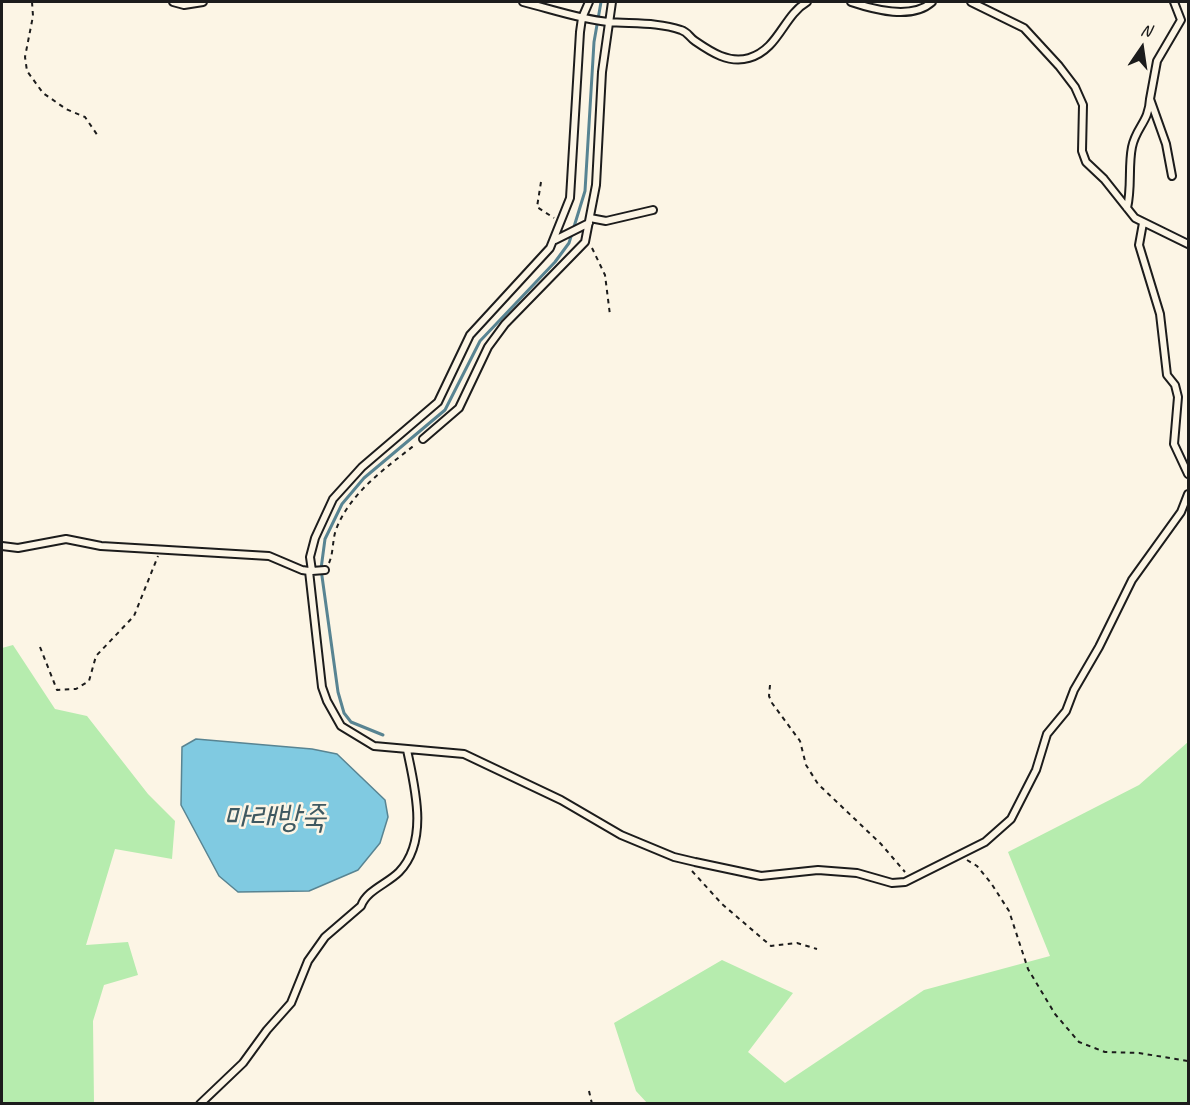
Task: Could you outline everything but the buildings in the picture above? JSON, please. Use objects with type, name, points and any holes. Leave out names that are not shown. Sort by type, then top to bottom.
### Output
[{"type":"lane","points":[[173,2],[184,5],[203,2]]},
{"type":"lane","points":[[523,2],[582,18],[682,30],[723,57],[739,60],[757,55],[768,48],[798,9],[807,2]]},
{"type":"lane","points":[[589,2],[582,18],[571,186],[554,240],[543,258],[470,335],[438,402],[362,467],[333,499],[315,538],[310,557],[310,571],[322,687],[334,716],[341,726],[374,746],[464,754],[561,800],[621,835],[674,857],[761,876],[818,870],[858,873],[892,883],[901,882],[985,842],[1011,819],[1036,770],[1047,735],[1066,711],[1074,690],[1100,647],[1132,580],[1181,512],[1188,495]]},
{"type":"lane","points":[[423,439],[459,408],[488,346],[505,324],[585,243],[596,185],[607,22],[612,2]]},
{"type":"lane","points":[[851,2],[872,9],[914,13],[932,2]]},
{"type":"lane","points":[[970,2],[1024,28],[1069,78],[1083,105],[1083,156],[1135,218],[1188,244]]},
{"type":"lane","points":[[1127,208],[1131,189],[1132,147],[1138,131],[1149,116],[1158,61],[1181,20],[1174,2]]},
{"type":"lane","points":[[1150,99],[1166,144],[1172,176]]},
{"type":"lane","points":[[554,240],[589,221],[606,221],[653,210]]},
{"type":"lane","points":[[1143,223],[1139,245],[1160,314],[1167,375],[1174,385],[1178,398],[1174,444],[1188,474]]},
{"type":"lane","points":[[2,546],[18,548],[66,539],[101,546],[269,556],[310,571],[326,570]]},
{"type":"lane","points":[[200,1104],[243,1063],[267,1030],[291,1003],[308,961],[325,937],[361,906],[363,899],[399,872],[413,850],[417,793],[407,750]]},
{"type":"path","points":[[32,2],[33,16],[25,57],[27,71],[43,93],[66,109],[85,117],[98,136]]},
{"type":"path","points":[[541,182],[537,207],[561,223]]},
{"type":"path","points":[[585,243],[593,249],[605,275],[610,315]]},
{"type":"path","points":[[326,570],[332,558],[336,528],[350,503],[372,480],[423,439]]},
{"type":"path","points":[[40,647],[57,690],[76,689],[85,684],[92,676],[96,656],[134,616],[161,551]]},
{"type":"path","points":[[770,685],[769,696],[800,741],[802,756],[810,774],[837,804],[900,864],[906,876],[901,882]]},
{"type":"path","points":[[957,855],[977,866],[991,883],[1008,911],[1028,969],[1041,994],[1079,1042],[1105,1052],[1139,1053],[1188,1061]]},
{"type":"path","points":[[690,869],[722,904],[771,946],[797,943],[817,949]]},
{"type":"path","points":[[589,1091],[592,1104]]},
{"type":"green space","points":[[13,645],[55,709],[87,716],[148,794],[175,821],[172,859],[115,849],[86,945],[128,942],[138,975],[104,985],[93,1021],[94,1103],[2,1103],[2,648]]},
{"type":"green space","points":[[1188,742],[1188,1103],[648,1104],[636,1091],[614,1023],[722,960],[793,993],[748,1052],[785,1083],[924,990],[1050,956],[1008,852],[1139,785]]},
{"type":"water","name":"마래방죽","points":[[196,739],[312,749],[337,754],[385,800],[388,817],[380,843],[358,870],[309,891],[238,892],[219,876],[181,805],[182,747]]},
{"type":"waterway","points":[[383,735],[351,722],[344,713],[338,692],[321,569],[325,539],[342,504],[364,478],[445,410],[480,341],[555,262],[569,243],[585,191],[594,42],[601,2]]}]
